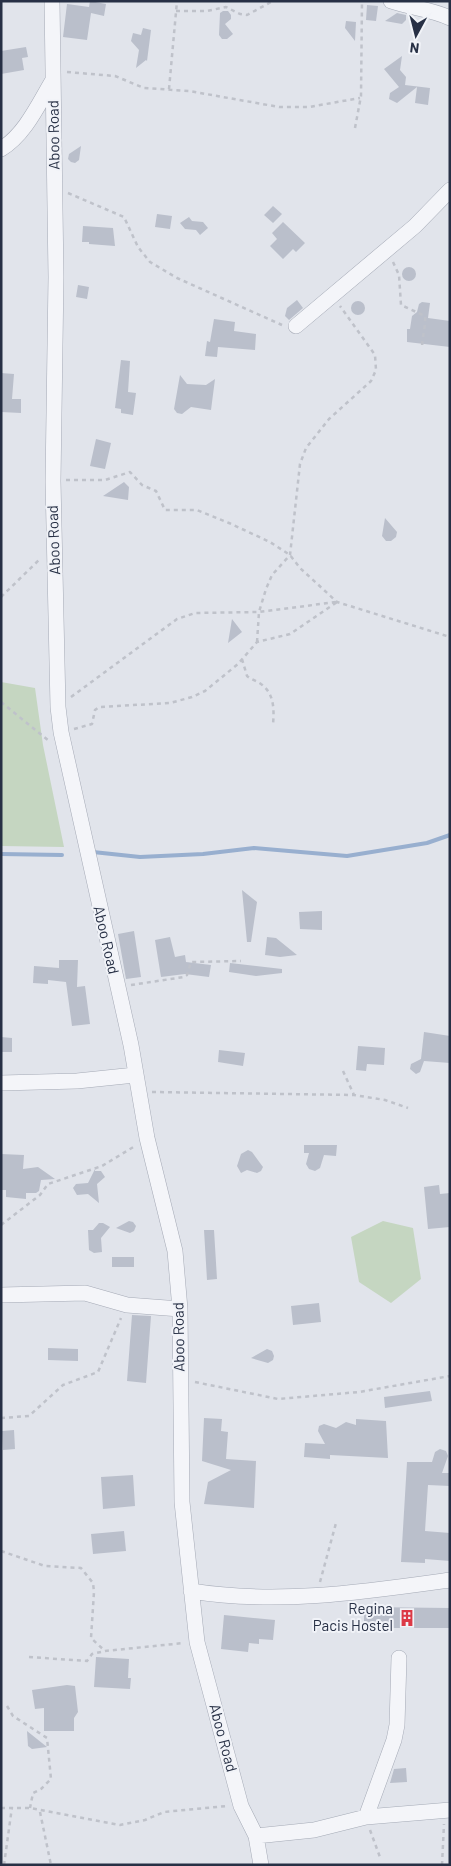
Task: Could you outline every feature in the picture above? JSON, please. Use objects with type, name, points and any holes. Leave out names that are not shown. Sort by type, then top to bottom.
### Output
[{"type":"street","name":"Aboo Road","points":[[52,1],[55,188],[52,481],[58,707],[63,749],[131,1045],[134,1075],[147,1138],[175,1251],[180,1309],[182,1502],[198,1642],[241,1806],[256,1836],[261,1865]]},
{"type":"street","points":[[391,1],[410,8],[434,10],[450,18]]},
{"type":"street","points":[[1,149],[8,145],[21,131],[54,76]]},
{"type":"street","points":[[296,326],[415,226],[450,190]]},
{"type":"street","points":[[1,1083],[78,1081],[134,1075]]},
{"type":"street","points":[[1,1295],[85,1294],[127,1305],[180,1309]]},
{"type":"street","points":[[191,1591],[253,1598],[320,1596],[450,1580]]},
{"type":"street","points":[[366,1817],[394,1740],[397,1725],[398,1658]]},
{"type":"street","points":[[256,1836],[314,1830],[366,1817],[447,1810]]},
{"type":"path","points":[[169,90],[177,1]]},
{"type":"path","points":[[176,11],[207,11],[226,7],[240,14],[247,14],[273,1]]},
{"type":"path","points":[[355,128],[360,98],[362,1]]},
{"type":"path","points":[[54,76],[115,76],[144,88],[189,91],[258,105],[288,107],[327,105],[360,98]]},
{"type":"path","points":[[55,188],[124,217],[138,247],[150,262],[177,278],[285,326],[296,326]]},
{"type":"path","points":[[385,250],[399,275],[401,305],[425,316],[426,325],[423,331],[422,348]]},
{"type":"path","points":[[257,642],[260,612],[272,575],[290,555],[300,464],[306,448],[329,419],[371,381],[376,370],[375,355],[332,295]]},
{"type":"path","points":[[52,481],[105,480],[130,472],[142,485],[156,491],[165,510],[197,510],[270,542],[290,555],[300,568],[337,602]]},
{"type":"path","points":[[1,597],[55,546]]},
{"type":"path","points":[[61,732],[92,724],[94,710],[99,707],[183,701],[205,691],[242,659],[257,642],[290,634],[337,602]]},
{"type":"path","points":[[58,707],[88,682],[177,619],[195,613],[260,612],[337,602],[450,637]]},
{"type":"path","points":[[242,659],[247,676],[263,686],[272,699],[274,711],[273,725]]},
{"type":"path","points":[[1,702],[41,737],[63,749]]},
{"type":"path","points":[[116,985],[144,985],[184,977],[187,976],[191,962],[241,961]]},
{"type":"path","points":[[343,1072],[354,1095]]},
{"type":"path","points":[[138,1091],[354,1095],[385,1100],[408,1108]]},
{"type":"path","points":[[1,1225],[40,1195],[48,1184],[102,1166],[147,1138]]},
{"type":"path","points":[[1,1418],[29,1416],[63,1385],[98,1372],[127,1305]]},
{"type":"path","points":[[180,1378],[278,1399],[359,1392],[450,1376]]},
{"type":"path","points":[[320,1596],[318,1587],[336,1523]]},
{"type":"path","points":[[1,1551],[45,1566],[81,1568],[93,1583],[91,1638],[105,1651]]},
{"type":"path","points":[[29,1657],[87,1661],[92,1654],[105,1651],[198,1642]]},
{"type":"path","points":[[7,1706],[13,1716],[47,1738],[51,1779],[33,1794],[30,1808]]},
{"type":"path","points":[[1,1808],[30,1808],[40,1812],[120,1825],[145,1820],[164,1812],[195,1808],[241,1806]]},
{"type":"path","points":[[4,1865],[12,1807]]},
{"type":"path","points":[[442,1865],[447,1810]]},
{"type":"path","points":[[40,1812],[51,1865]]},
{"type":"path","points":[[366,1817],[381,1860]]},
{"type":"green space","points":[[1,682],[35,688],[43,745],[64,847],[1,846]]},
{"type":"green space","points":[[383,1221],[413,1228],[421,1279],[391,1303],[359,1282],[351,1237]]},
{"type":"building","points":[[90,1],[106,4],[104,16],[91,13],[87,40],[63,37],[67,4],[89,7]]},
{"type":"building","points":[[367,5],[378,6],[376,21],[366,20]]},
{"type":"building","points":[[228,11],[231,15],[231,19],[225,24],[233,34],[227,39],[222,39],[219,35],[220,13]]},
{"type":"building","points":[[397,13],[406,15],[406,20],[402,24],[385,21]]},
{"type":"building","points":[[346,21],[356,22],[355,41],[345,28]]},
{"type":"building","points":[[143,28],[151,30],[147,61],[136,68],[139,50],[131,41],[133,33],[141,35]]},
{"type":"building","points":[[26,47],[28,57],[22,58],[24,70],[1,74],[1,51]]},
{"type":"building","points":[[402,56],[400,70],[406,77],[405,85],[430,88],[428,105],[415,103],[417,87],[397,103],[389,99],[390,93],[399,87],[384,69]]},
{"type":"building","points":[[81,146],[79,160],[75,163],[71,162],[68,159],[69,154]]},
{"type":"building","points":[[273,206],[282,214],[273,223],[264,215]]},
{"type":"building","points":[[157,214],[172,216],[170,229],[155,227]]},
{"type":"building","points":[[189,217],[192,221],[203,222],[208,228],[200,235],[196,230],[185,229],[180,223]]},
{"type":"building","points":[[283,222],[305,243],[296,252],[293,249],[283,259],[270,246],[277,239],[272,233]]},
{"type":"building","points":[[83,226],[113,228],[115,246],[82,242]]},
{"type":"building","points":[[406,267],[412,267],[416,274],[412,281],[406,281],[402,277],[402,271]]},
{"type":"building","points":[[78,285],[89,287],[87,299],[76,297]]},
{"type":"building","points":[[297,300],[303,308],[289,320],[285,316],[287,308]]},
{"type":"building","points":[[358,301],[363,303],[365,308],[363,313],[358,315],[353,313],[351,308],[353,303]]},
{"type":"building","points":[[422,302],[430,303],[428,318],[450,321],[450,347],[407,342],[407,329],[410,329],[412,316],[417,312],[419,304]]},
{"type":"building","points":[[214,319],[235,322],[234,331],[256,334],[255,350],[218,347],[217,357],[205,356],[207,341],[210,342]]},
{"type":"building","points":[[121,360],[130,361],[128,392],[136,393],[133,415],[121,413],[121,409],[115,408]]},
{"type":"building","points":[[1,373],[14,374],[12,399],[21,399],[21,413],[1,412]]},
{"type":"building","points":[[180,375],[187,384],[206,385],[215,379],[211,410],[191,407],[182,414],[177,413],[174,409]]},
{"type":"building","points":[[96,439],[111,443],[105,469],[90,466]]},
{"type":"building","points":[[124,482],[129,487],[128,500],[103,496]]},
{"type":"building","points":[[385,518],[397,532],[396,537],[391,541],[386,541],[382,536]]},
{"type":"building","points":[[232,619],[242,632],[228,643]]},
{"type":"building","points":[[242,890],[257,902],[251,942],[247,942]]},
{"type":"building","points":[[322,911],[322,930],[300,929],[299,912]]},
{"type":"building","points":[[134,931],[141,977],[126,979],[118,934]]},
{"type":"building","points":[[170,937],[175,957],[185,955],[186,962],[211,965],[209,977],[185,974],[161,977],[155,940]]},
{"type":"building","points":[[267,937],[276,938],[297,955],[280,957],[265,955]]},
{"type":"building","points":[[59,960],[78,960],[77,987],[85,986],[90,1024],[72,1026],[66,982],[48,980],[48,984],[33,983],[34,966],[59,968]]},
{"type":"building","points":[[230,963],[282,969],[282,973],[256,976],[229,972]]},
{"type":"building","points":[[424,1032],[450,1036],[450,1063],[424,1061],[420,1072],[416,1074],[410,1069],[411,1064],[421,1059]]},
{"type":"building","points":[[1,1037],[12,1038],[12,1052],[1,1052]]},
{"type":"building","points":[[358,1046],[385,1048],[384,1065],[367,1064],[366,1071],[356,1070]]},
{"type":"building","points":[[219,1050],[245,1053],[243,1066],[218,1062]]},
{"type":"building","points":[[304,1145],[337,1145],[336,1156],[324,1155],[320,1168],[315,1171],[309,1169],[306,1164],[309,1153],[304,1153]]},
{"type":"building","points":[[248,1150],[252,1152],[263,1167],[257,1173],[247,1170],[241,1173],[237,1166],[241,1154]]},
{"type":"building","points":[[1,1154],[24,1155],[23,1169],[38,1167],[55,1179],[41,1180],[39,1191],[36,1193],[26,1193],[26,1199],[6,1197],[6,1190],[1,1190]]},
{"type":"building","points":[[95,1169],[95,1171],[101,1171],[105,1177],[97,1184],[99,1203],[88,1194],[77,1195],[73,1188],[76,1184],[88,1183]]},
{"type":"building","points":[[439,1185],[440,1194],[450,1193],[450,1227],[428,1229],[424,1187]]},
{"type":"building","points":[[129,1221],[133,1222],[136,1226],[134,1231],[130,1233],[116,1228]]},
{"type":"building","points":[[99,1223],[110,1227],[101,1238],[102,1252],[94,1253],[89,1250],[88,1230],[93,1230]]},
{"type":"building","points":[[204,1230],[214,1230],[217,1279],[207,1280]]},
{"type":"building","points":[[112,1257],[134,1257],[134,1267],[112,1267]]},
{"type":"building","points":[[319,1303],[321,1322],[293,1325],[291,1306]]},
{"type":"building","points":[[132,1315],[151,1316],[146,1383],[127,1381]]},
{"type":"building","points":[[48,1348],[78,1349],[78,1361],[48,1360]]},
{"type":"building","points":[[267,1349],[272,1351],[274,1356],[273,1360],[268,1363],[251,1358]]},
{"type":"building","points":[[430,1391],[432,1401],[385,1408],[384,1397]]},
{"type":"building","points":[[204,1418],[222,1419],[221,1431],[228,1432],[226,1459],[256,1461],[254,1508],[204,1504],[208,1482],[231,1470],[202,1461]]},
{"type":"building","points":[[356,1419],[386,1421],[388,1458],[330,1455],[330,1459],[304,1457],[305,1443],[325,1444],[318,1431],[319,1426],[324,1424],[336,1428],[346,1422],[356,1425]]},
{"type":"building","points":[[14,1430],[15,1449],[3,1450],[2,1431]]},
{"type":"building","points":[[440,1449],[446,1451],[448,1456],[442,1473],[450,1473],[450,1486],[428,1485],[425,1531],[450,1533],[450,1561],[425,1559],[425,1563],[401,1562],[407,1462],[432,1462],[435,1452]]},
{"type":"building","points":[[133,1475],[135,1506],[103,1509],[101,1477]]},
{"type":"building","points":[[124,1531],[126,1551],[93,1554],[91,1534]]},
{"type":"building","name":"Regina Pacis Hostel","points":[[364,1607],[450,1608],[450,1628],[364,1628]]},
{"type":"building","points":[[224,1615],[275,1620],[273,1640],[259,1639],[259,1644],[249,1643],[248,1652],[221,1649]]},
{"type":"building","points":[[96,1657],[129,1659],[128,1678],[131,1678],[130,1689],[94,1687]]},
{"type":"building","points":[[67,1685],[75,1686],[78,1712],[74,1718],[74,1731],[44,1731],[44,1708],[35,1709],[32,1690]]},
{"type":"building","points":[[27,1731],[47,1747],[32,1749],[28,1746]]},
{"type":"building","points":[[406,1768],[407,1782],[390,1783],[394,1769]]},
{"type":"waterway","points":[[93,852],[140,857],[203,854],[254,848],[347,856],[427,843],[450,835]]},
{"type":"waterway","points":[[1,854],[62,855]]},
{"type":"place","name":"Regina Pacis Hostel","points":[[407,1618]]}]
